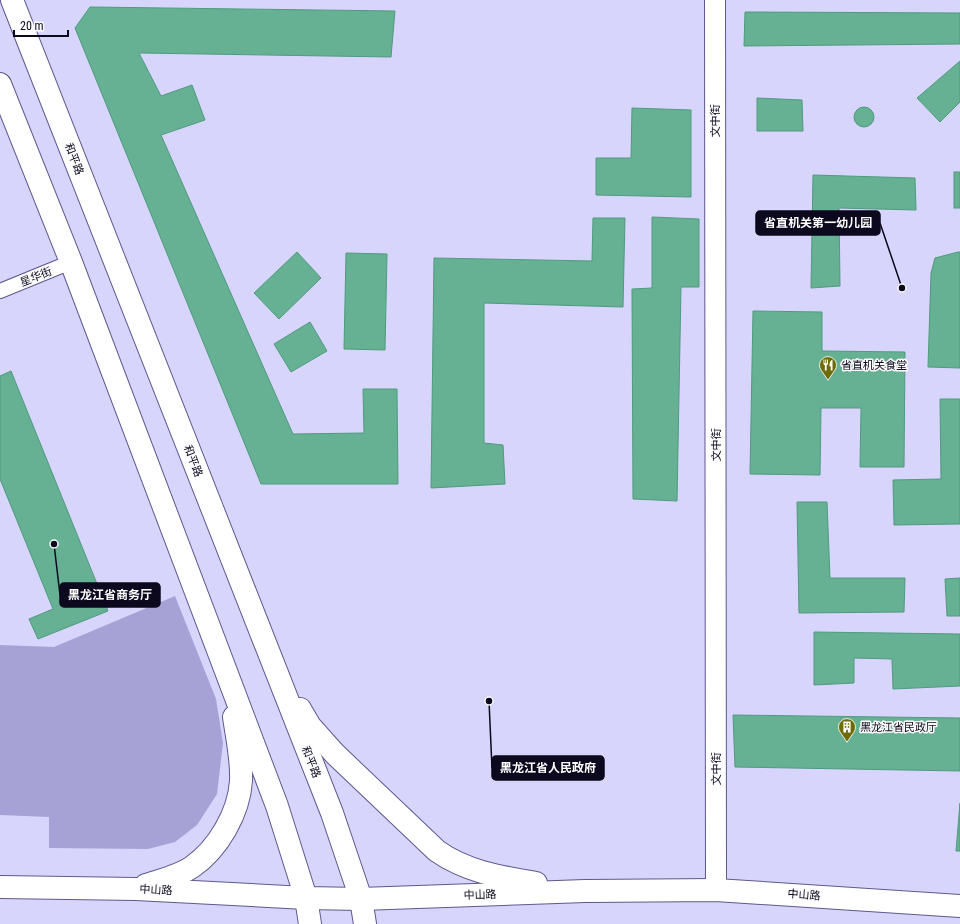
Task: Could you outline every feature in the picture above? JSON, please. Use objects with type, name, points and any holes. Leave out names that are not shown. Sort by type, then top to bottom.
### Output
[{"type":"main road","name":"和平路","points":[[12,0],[332,813],[360,899],[365,924]]},
{"type":"main road","points":[[0,84],[71,262],[278,806],[306,898],[310,924]]},
{"type":"main road","points":[[271,659],[310,726],[322,740],[349,768],[437,851],[450,860],[477,871],[500,877],[585,891]]},
{"type":"main road","points":[[136,889],[176,875],[191,867],[213,847],[231,817],[238,797],[240,759],[229,680]]},
{"type":"main road","name":"中山路","points":[[0,887],[136,889],[306,898],[360,899],[585,891],[716,890],[960,906]]},
{"type":"main road","points":[[716,890],[960,894]]},
{"type":"street","name":"文中街","points":[[715,0],[716,890]]},
{"type":"street","name":"星华街","points":[[0,291],[71,262]]},
{"type":"shaded area","points":[[175,596],[216,699],[223,743],[217,794],[197,825],[175,842],[148,849],[49,848],[49,817],[0,815],[0,645],[54,647]]},
{"type":"building","points":[[90,7],[395,11],[391,57],[139,53],[161,96],[192,85],[205,120],[161,135],[293,434],[364,433],[363,389],[397,389],[398,484],[261,484],[75,28]]},
{"type":"building","points":[[745,12],[960,13],[960,44],[744,46]]},
{"type":"building","points":[[960,61],[960,102],[940,122],[917,98]]},
{"type":"building","points":[[757,98],[802,100],[803,131],[757,131]]},
{"type":"building","points":[[864,107],[871,110],[874,117],[871,124],[864,127],[857,124],[854,117],[857,110]]},
{"type":"building","points":[[632,108],[691,110],[691,197],[596,195],[596,158],[631,158]]},
{"type":"building","points":[[954,172],[960,172],[960,208],[954,208]]},
{"type":"building","points":[[813,175],[915,178],[916,210],[839,208],[840,286],[811,288]]},
{"type":"building","points":[[652,217],[699,219],[699,287],[681,287],[677,501],[633,499],[632,289],[652,288]]},
{"type":"building","points":[[593,218],[625,218],[623,307],[484,303],[484,443],[503,445],[505,484],[431,488],[434,258],[592,261]]},
{"type":"building","points":[[297,252],[321,278],[279,319],[254,293]]},
{"type":"building","points":[[960,252],[960,368],[928,367],[931,273],[935,258]]},
{"type":"building","points":[[346,253],[387,254],[385,350],[344,349]]},
{"type":"building","name":"省直机关食堂","points":[[753,311],[822,312],[822,351],[905,352],[904,467],[860,467],[861,408],[821,408],[820,475],[750,474]]},
{"type":"building","points":[[310,322],[327,351],[291,372],[274,344]]},
{"type":"building","points":[[11,371],[108,611],[38,639],[29,619],[53,609],[0,479],[0,376]]},
{"type":"building","points":[[940,399],[960,399],[960,524],[894,525],[893,480],[941,479]]},
{"type":"building","points":[[797,502],[827,502],[830,578],[905,578],[904,612],[799,613]]},
{"type":"building","points":[[960,578],[960,616],[947,616],[945,579]]},
{"type":"building","points":[[814,632],[960,634],[960,686],[893,689],[892,659],[854,658],[854,683],[814,685]]},
{"type":"building","name":"黑龙江省民政厅","points":[[733,715],[960,718],[960,771],[735,767]]},
{"type":"building","points":[[960,803],[960,851],[956,851]]},
{"type":"place","name":"省直机关第一幼儿园","points":[[902,288]]},
{"type":"place","name":"省直机关食堂","points":[[828,380]]},
{"type":"place","name":"黑龙江省商务厅","points":[[54,544]]},
{"type":"place","name":"黑龙江省人民政府","points":[[489,701]]},
{"type":"place","name":"黑龙江省民政厅","points":[[847,742]]}]
